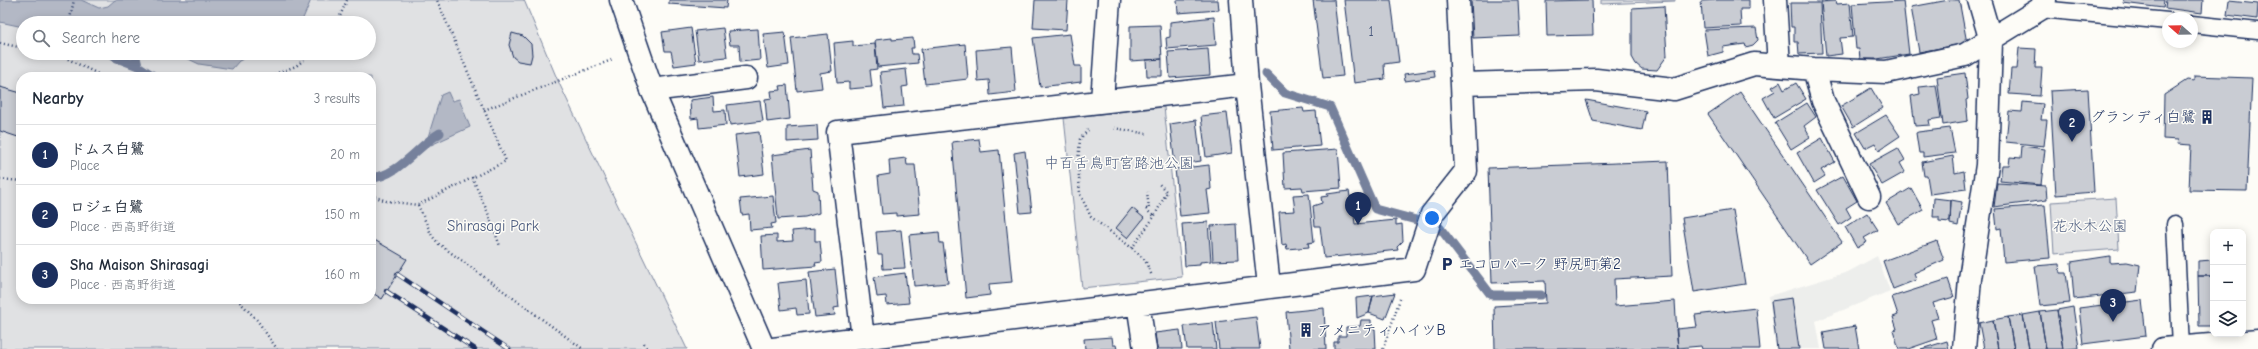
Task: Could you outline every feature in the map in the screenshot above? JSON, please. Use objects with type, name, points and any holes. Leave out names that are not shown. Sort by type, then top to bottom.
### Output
[{"type":"street","points":[[621,0],[652,90],[764,349]]},
{"type":"street","points":[[1102,101],[1109,0]]},
{"type":"street","points":[[1241,0],[1247,85],[1269,286]]},
{"type":"street","points":[[773,349],[1414,269],[1432,214],[1466,171],[1458,0]]},
{"type":"street","points":[[1774,0],[1779,66]]},
{"type":"street","points":[[1964,349],[1970,279],[1987,165],[1991,41],[1979,0]]},
{"type":"street","points":[[1462,84],[1596,80],[1674,88],[1754,64],[1814,69],[1886,72],[1965,55],[1991,41],[2042,4]]},
{"type":"street","points":[[1814,69],[1823,101],[1870,196]]},
{"type":"street","points":[[652,90],[746,78]]},
{"type":"street","points":[[863,338],[838,132],[1247,85]]},
{"type":"street","points":[[1138,303],[1145,349]]},
{"type":"street","points":[[2172,348],[2258,341]]},
{"type":"lane","points":[[2042,4],[2162,20]]},
{"type":"lane","points":[[2198,25],[2258,31]]},
{"type":"lane","points":[[2172,348],[2175,224]]},
{"type":"path","points":[[71,16],[74,0]]},
{"type":"path","points":[[340,16],[347,0]]},
{"type":"path","points":[[376,197],[386,201],[418,206],[472,176],[506,161],[436,0]]},
{"type":"path","points":[[0,43],[16,46]]},
{"type":"path","points":[[484,110],[637,48]]},
{"type":"path","points":[[72,60],[95,72]]},
{"type":"path","points":[[280,72],[296,66],[304,60]]},
{"type":"path","points":[[1092,124],[1080,139],[1078,162],[1080,194],[1091,217],[1132,248],[1145,260],[1154,280]]},
{"type":"path","points":[[1106,126],[1148,134]]},
{"type":"path","points":[[472,176],[500,246]]},
{"type":"path","points":[[0,179],[16,181]]},
{"type":"path","points":[[1132,248],[1154,217],[1168,192],[1159,184]]},
{"type":"path","points":[[1147,192],[1149,209],[1146,209],[1154,217]]},
{"type":"path","points":[[418,206],[432,236],[439,244],[583,349]]},
{"type":"path","points":[[1383,349],[1406,284],[1405,270]]},
{"type":"path","points":[[242,304],[257,320],[277,349]]},
{"type":"path","points":[[644,343],[646,349]]},
{"type":"shaded area","points":[[0,0],[81,0],[99,8],[108,6],[115,0],[311,0],[304,16],[16,16],[16,25],[0,22]]},
{"type":"shaded area","points":[[191,60],[241,60],[232,69],[199,64]]},
{"type":"shaded area","points":[[448,92],[452,101],[459,99],[470,127],[431,145],[428,137],[441,95]]},
{"type":"shaded area","points":[[1877,256],[1890,291],[1816,321],[1821,349],[1776,349],[1769,296],[1848,272]]},
{"type":"green space","name":"Shirasagi Park","points":[[0,0],[524,0],[558,81],[687,349],[0,349]]},
{"type":"green space","points":[[1601,0],[1675,0],[1675,1],[1601,4]]},
{"type":"green space","name":"中百舌鳥町宮路池公園","points":[[1164,107],[1182,277],[1082,288],[1064,118]]},
{"type":"green space","name":"花水木公園","points":[[2116,198],[2119,249],[2054,254],[2051,202]]},
{"type":"building","points":[[669,0],[727,0],[726,8],[669,4]]},
{"type":"building","points":[[1035,0],[1068,0],[1066,30],[1033,28]]},
{"type":"building","points":[[1177,0],[1218,0],[1219,10],[1178,13]]},
{"type":"building","points":[[1313,0],[1334,0],[1343,76],[1323,78]]},
{"type":"building","points":[[1344,0],[1391,0],[1399,62],[1384,64],[1385,79],[1354,83]]},
{"type":"building","points":[[1471,0],[1518,0],[1520,36],[1473,38]]},
{"type":"building","points":[[1592,0],[1593,35],[1547,36],[1546,1]]},
{"type":"building","points":[[1749,0],[1749,9],[1740,9],[1741,26],[1703,28],[1701,1]]},
{"type":"building","points":[[1949,0],[1959,0],[1967,43],[1919,52],[1911,7]]},
{"type":"building","points":[[2124,0],[2164,0],[2163,8],[2123,3]]},
{"type":"building","points":[[2166,0],[2203,0],[2202,13],[2165,8]]},
{"type":"building","points":[[1836,1],[1837,4],[1850,3],[1853,37],[1840,38],[1842,54],[1826,56],[1821,2]]},
{"type":"building","points":[[1903,1],[1909,54],[1877,59],[1860,59],[1859,49],[1856,49],[1852,4]]},
{"type":"building","points":[[2229,1],[2258,4],[2257,19],[2227,15]]},
{"type":"building","points":[[1790,3],[1820,3],[1822,53],[1799,54],[1798,42],[1794,42],[1794,27],[1791,27]]},
{"type":"building","points":[[1664,6],[1667,56],[1657,70],[1642,69],[1636,64],[1632,57],[1632,8]]},
{"type":"building","points":[[1214,17],[1216,45],[1167,49],[1166,38],[1170,37],[1170,22]]},
{"type":"building","points":[[1160,25],[1162,59],[1130,61],[1130,26]]},
{"type":"building","points":[[691,28],[696,63],[674,66],[671,51],[665,51],[662,32]]},
{"type":"building","points":[[723,28],[727,57],[699,60],[695,31]]},
{"type":"building","points":[[1756,28],[1758,40],[1753,45],[1746,47],[1745,44],[1723,47],[1723,52],[1708,56],[1704,30]]},
{"type":"building","points":[[758,29],[760,60],[740,62],[739,45],[730,45],[728,31]]},
{"type":"building","points":[[785,32],[789,65],[768,68],[763,34]]},
{"type":"building","points":[[512,33],[523,36],[531,44],[532,55],[530,63],[518,61],[513,57],[509,45]]},
{"type":"building","points":[[828,34],[832,71],[820,73],[822,88],[797,91],[791,38]]},
{"type":"building","points":[[1070,34],[1075,66],[1081,66],[1081,82],[1040,87],[1033,38]]},
{"type":"building","points":[[892,38],[892,40],[913,38],[914,48],[911,48],[912,54],[917,54],[918,63],[878,67],[875,40]]},
{"type":"building","points":[[853,41],[853,46],[875,44],[877,69],[870,70],[872,87],[849,89],[849,82],[837,83],[834,43]]},
{"type":"building","points":[[965,44],[968,79],[925,84],[921,49]]},
{"type":"building","points":[[1012,47],[1016,92],[990,95],[989,80],[978,81],[976,50]]},
{"type":"building","points":[[2019,48],[2036,49],[2035,68],[2042,68],[2040,96],[2009,94],[2011,69],[2017,69]]},
{"type":"building","points":[[1208,49],[1210,75],[1170,78],[1168,52]]},
{"type":"building","points":[[1162,59],[1162,76],[1147,76],[1146,60]]},
{"type":"building","points":[[906,69],[908,86],[902,87],[904,106],[884,108],[880,72]]},
{"type":"building","points":[[1434,70],[1435,77],[1405,81],[1404,74]]},
{"type":"building","points":[[1965,73],[1968,99],[1966,100],[1968,121],[1943,125],[1937,77]]},
{"type":"building","name":"グランディ白鷺","points":[[2194,76],[2252,78],[2247,191],[2189,190],[2191,145],[2177,144],[2178,140],[2163,139],[2164,95],[2187,80],[2194,81]]},
{"type":"building","points":[[1780,82],[1784,90],[1796,83],[1806,99],[1774,118],[1763,98],[1775,91],[1772,87]]},
{"type":"building","points":[[787,85],[790,119],[767,122],[765,99],[772,98],[771,91],[781,90],[780,86]]},
{"type":"building","points":[[1936,85],[1941,118],[1929,120],[1930,125],[1915,126],[1911,96],[1920,94],[1919,87]]},
{"type":"building","points":[[0,87],[16,92],[16,136],[0,131]]},
{"type":"building","points":[[1871,88],[1883,108],[1853,127],[1841,106]]},
{"type":"building","points":[[2088,89],[2094,192],[2056,195],[2050,91]]},
{"type":"building","points":[[1740,92],[1842,242],[1810,264],[1708,114]]},
{"type":"building","points":[[713,97],[714,111],[725,110],[726,125],[699,128],[698,118],[691,119],[690,100]]},
{"type":"building","points":[[1586,100],[1646,111],[1642,130],[1593,121]]},
{"type":"building","points":[[760,101],[763,121],[730,125],[727,105]]},
{"type":"building","points":[[2023,102],[2043,104],[2041,120],[2047,120],[2044,146],[2006,142],[2009,111],[2022,112]]},
{"type":"building","points":[[1807,103],[1816,117],[1804,126],[1810,137],[1791,149],[1775,123]]},
{"type":"building","points":[[1303,108],[1304,112],[1316,111],[1320,146],[1273,150],[1270,111]]},
{"type":"building","points":[[1227,113],[1232,153],[1206,157],[1201,116]]},
{"type":"building","points":[[1886,115],[1900,136],[1879,150],[1875,143],[1865,148],[1856,133]]},
{"type":"building","points":[[1196,120],[1201,161],[1175,165],[1170,124]]},
{"type":"building","points":[[817,125],[818,140],[787,142],[787,127]]},
{"type":"building","points":[[1950,128],[1955,153],[1923,157],[1923,153],[1919,153],[1916,133]]},
{"type":"building","points":[[759,132],[764,174],[740,177],[735,135]]},
{"type":"building","points":[[1822,138],[1835,162],[1821,170],[1825,176],[1814,183],[1797,153]]},
{"type":"building","points":[[979,139],[981,152],[999,150],[1012,282],[989,284],[990,295],[966,298],[952,142]]},
{"type":"building","points":[[2022,146],[2045,149],[2041,185],[2000,181],[2002,165],[2009,165],[2010,157],[2021,158]]},
{"type":"building","points":[[1898,148],[1905,160],[1900,163],[1905,172],[1882,185],[1869,164]]},
{"type":"building","points":[[1338,149],[1341,188],[1303,191],[1302,187],[1285,188],[1283,153]]},
{"type":"building","points":[[810,150],[813,189],[818,191],[819,213],[805,217],[778,219],[772,155]]},
{"type":"building","points":[[1025,151],[1032,212],[1020,213],[1014,153]]},
{"type":"building","points":[[1953,156],[1955,173],[1964,171],[1966,189],[1930,194],[1927,176],[1924,176],[1922,162]]},
{"type":"building","points":[[906,158],[907,165],[915,165],[920,214],[896,216],[896,213],[882,214],[878,176],[890,174],[889,160]]},
{"type":"building","points":[[1668,161],[1672,276],[1614,279],[1615,306],[1675,301],[1678,349],[1495,349],[1494,306],[1546,303],[1545,281],[1492,283],[1488,168]]},
{"type":"building","points":[[1209,165],[1211,189],[1207,190],[1210,213],[1180,216],[1175,169]]},
{"type":"building","points":[[1843,176],[1857,201],[1846,208],[1851,217],[1839,225],[1817,190]]},
{"type":"building","points":[[1997,183],[2046,186],[2047,200],[1994,207]]},
{"type":"building","points":[[1911,188],[1923,210],[1898,224],[1886,203]]},
{"type":"building","points":[[1349,191],[1350,197],[1352,196],[1355,224],[1396,220],[1396,225],[1402,224],[1403,241],[1397,247],[1398,250],[1324,258],[1320,226],[1315,226],[1313,206],[1322,203],[1321,197],[1328,196],[1327,194]]},
{"type":"building","points":[[1309,194],[1314,242],[1308,243],[1309,247],[1287,249],[1286,244],[1282,245],[1279,212],[1295,211],[1293,195]]},
{"type":"building","points":[[773,196],[776,223],[771,224],[772,228],[750,230],[749,214],[742,215],[740,199]]},
{"type":"building","points":[[1934,198],[1951,200],[1950,222],[1939,221],[1939,217],[1933,217]]},
{"type":"building","points":[[1951,200],[1962,202],[1958,226],[1950,224]]},
{"type":"building","points":[[2045,205],[2050,258],[2004,262],[2001,228],[1997,229],[1995,209]]},
{"type":"building","points":[[1132,208],[1144,218],[1128,238],[1116,228]]},
{"type":"building","points":[[1733,210],[1745,284],[1694,292],[1682,218]]},
{"type":"building","points":[[1867,213],[1878,230],[1864,238],[1867,242],[1857,248],[1845,227]]},
{"type":"building","points":[[1208,222],[1211,261],[1200,262],[1200,265],[1185,266],[1182,224]]},
{"type":"building","points":[[1236,224],[1238,260],[1213,261],[1211,226]]},
{"type":"building","points":[[815,229],[815,241],[820,241],[822,262],[815,263],[816,266],[763,270],[761,236],[777,235],[777,242],[793,241],[792,231]]},
{"type":"building","points":[[901,230],[905,268],[883,269],[882,255],[878,255],[876,232]]},
{"type":"building","points":[[939,232],[940,243],[943,243],[948,283],[914,286],[909,235]]},
{"type":"building","points":[[376,241],[407,259],[382,299],[376,295]]},
{"type":"building","points":[[1937,241],[1944,260],[1914,273],[1916,280],[1893,289],[1883,261]]},
{"type":"building","points":[[2110,256],[2110,263],[2127,262],[2140,265],[2137,292],[2074,299],[2071,262]]},
{"type":"building","points":[[2210,260],[2210,276],[2198,276],[2198,261]]},
{"type":"building","points":[[2059,264],[2060,273],[2066,273],[2070,303],[2040,306],[2035,266]]},
{"type":"building","points":[[835,269],[839,307],[834,308],[835,315],[815,317],[809,272]]},
{"type":"building","points":[[905,273],[909,303],[887,305],[886,296],[877,297],[874,277]]},
{"type":"building","points":[[2198,276],[2210,276],[2210,326],[2199,326]]},
{"type":"building","points":[[1948,279],[1954,297],[1933,303],[1938,318],[1931,320],[1937,339],[1908,349],[1899,349],[1893,330],[1897,329],[1893,317],[1898,315],[1892,297]]},
{"type":"building","points":[[806,280],[809,314],[797,315],[796,308],[781,310],[778,283]]},
{"type":"building","points":[[1395,293],[1385,319],[1369,313],[1373,296]]},
{"type":"building","points":[[1373,296],[1369,313],[1357,318],[1356,298]]},
{"type":"building","points":[[1792,298],[1799,349],[1777,349],[1771,301]]},
{"type":"building","points":[[2142,300],[2146,336],[2083,344],[2079,308]]},
{"type":"building","points":[[2073,307],[2079,348],[2063,349],[2057,310]]},
{"type":"building","name":"アメニティハイツB","points":[[1324,308],[1326,349],[1289,349],[1286,312]]},
{"type":"building","points":[[1756,308],[1760,349],[1702,349],[1701,346],[1678,348],[1676,329],[1697,327],[1695,315]]},
{"type":"building","points":[[2057,310],[2063,349],[2046,349],[2040,312]]},
{"type":"building","points":[[2040,312],[2046,349],[2029,349],[2023,315]]},
{"type":"building","points":[[2023,315],[2029,349],[2014,349],[2008,317]]},
{"type":"building","points":[[1256,317],[1260,349],[1219,349],[1216,322]]},
{"type":"building","points":[[2008,317],[2014,349],[1998,349],[1993,320]]},
{"type":"building","points":[[1361,320],[1371,320],[1371,329],[1375,329],[1376,349],[1334,349],[1334,342],[1338,342],[1338,336],[1346,336],[1346,327],[1360,326]]},
{"type":"building","points":[[1993,320],[1998,349],[1984,349],[1979,323]]},
{"type":"building","points":[[1213,323],[1216,349],[1187,349],[1184,326]]},
{"type":"building","points":[[1855,326],[1859,349],[1826,349],[1823,332]]},
{"type":"building","points":[[1180,330],[1182,349],[1157,349],[1155,333]]},
{"type":"building","points":[[1112,337],[1113,345],[1116,345],[1117,349],[1085,349],[1084,339]]},
{"type":"building","points":[[1947,341],[1949,349],[1921,349]]},
{"type":"waterway","points":[[122,60],[138,66]]},
{"type":"waterway","points":[[137,60],[138,66],[147,72]]},
{"type":"waterway","points":[[1266,74],[1285,93],[1330,107],[1375,209],[1416,220]]},
{"type":"waterway","points":[[376,177],[390,172],[399,166],[423,145],[440,133]]},
{"type":"waterway","points":[[1440,228],[1491,295],[1541,295]]},
{"type":"railway","points":[[397,274],[509,349]]},
{"type":"railway","points":[[386,291],[475,349]]},
{"type":"place","name":"グランディ白鷺","points":[[2207,117]]},
{"type":"place","name":"ロジェ白鷺","points":[[2072,142]]},
{"type":"place","name":"ドムス白鷺","points":[[1358,225]]},
{"type":"place","name":"エコロパーク 野尻町第2","points":[[1447,264]]},
{"type":"place","name":"Sha Maison Shirasagi","points":[[2113,322]]},
{"type":"place","name":"アメニティハイツB","points":[[1306,330]]}]
